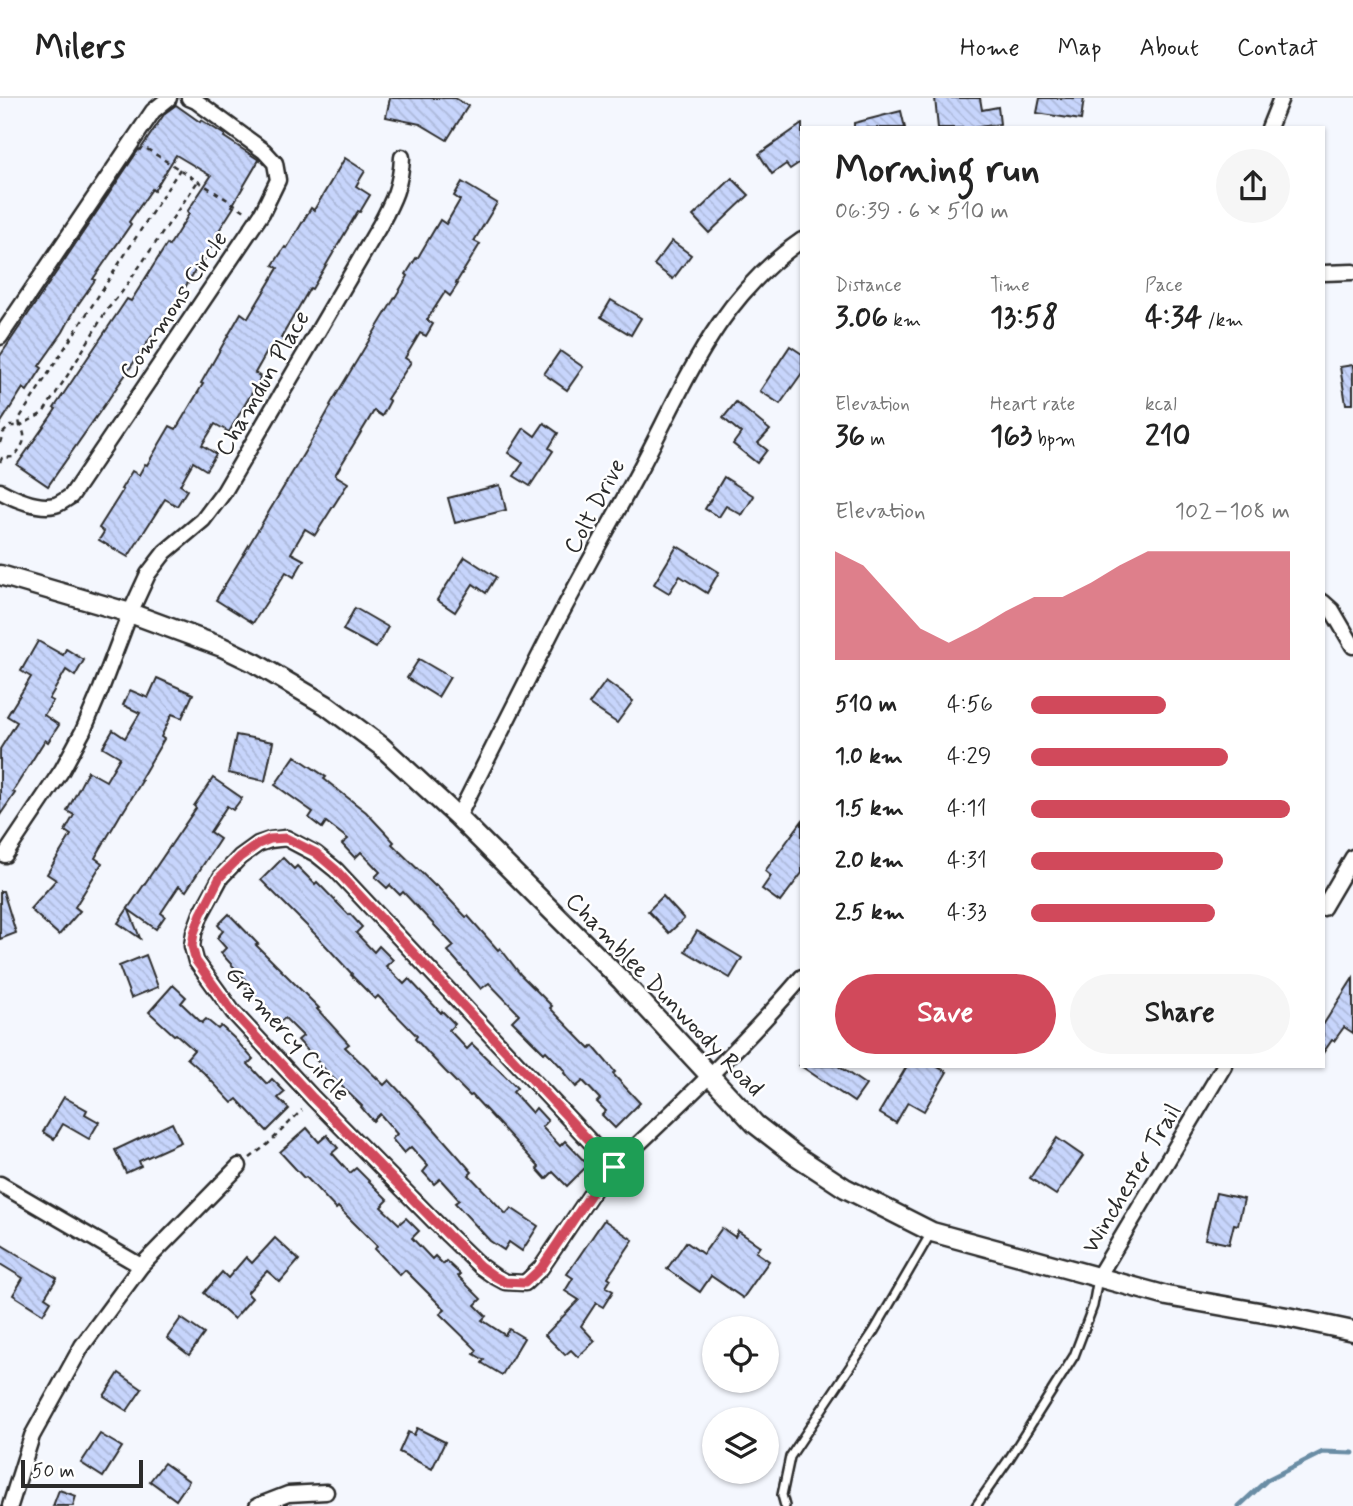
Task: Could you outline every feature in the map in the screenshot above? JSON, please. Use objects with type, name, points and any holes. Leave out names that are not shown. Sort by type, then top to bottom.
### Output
[{"type":"street","points":[[0,337],[153,111],[169,98]]},
{"type":"street","name":"Commons Circle","points":[[1,494],[45,505],[57,505],[71,496],[268,202],[278,180],[275,163],[243,135],[189,98]]},
{"type":"street","points":[[1270,126],[1281,98]]},
{"type":"street","name":"Chamdun Place","points":[[5,855],[62,770],[83,731],[148,574],[165,552],[203,520],[224,492],[394,200],[402,157]]},
{"type":"street","name":"Colt Drive","points":[[458,817],[555,625],[703,348],[734,301],[769,266],[800,242]]},
{"type":"street","points":[[1325,273],[1353,272]]},
{"type":"street","name":"Chamblee Dunwoody Road","points":[[0,575],[130,613],[222,647],[326,705],[381,746],[458,817],[622,981],[755,1124],[794,1155],[845,1188],[932,1232],[1167,1296],[1353,1331]]},
{"type":"street","points":[[1325,604],[1332,610],[1353,646]]},
{"type":"street","name":"Gramercy Circle","points":[[614,1167],[336,870],[316,853],[286,838],[269,834],[220,877],[187,948],[196,961],[233,1012],[313,1098],[480,1266],[518,1289],[541,1268],[595,1188],[614,1167],[711,1075],[800,979]]},
{"type":"street","points":[[1325,905],[1353,857]]},
{"type":"street","name":"Winchester Trail","points":[[1098,1277],[1223,1068]]},
{"type":"street","points":[[10,1506],[32,1436],[82,1346],[141,1266],[239,1166]]},
{"type":"street","points":[[0,1184],[141,1266]]},
{"type":"street","points":[[257,1506],[288,1494],[326,1492]]},
{"type":"lane","points":[[783,1505],[782,1495],[790,1457],[874,1331],[932,1232]]},
{"type":"lane","points":[[976,1506],[1074,1356],[1093,1306],[1098,1277]]},
{"type":"path","points":[[134,140],[248,213]]},
{"type":"path","points":[[1,458],[14,457],[24,443],[25,432],[19,419],[180,169]]},
{"type":"path","points":[[0,443],[3,433],[10,426],[20,426],[43,413],[106,312],[198,181]]},
{"type":"path","points":[[239,1166],[268,1144],[313,1098]]},
{"type":"building","points":[[390,98],[455,98],[468,106],[447,140],[420,124],[386,117]]},
{"type":"building","points":[[935,98],[980,98],[982,110],[998,107],[1000,124],[938,126]]},
{"type":"building","points":[[1040,98],[1084,98],[1081,120],[1037,113]]},
{"type":"building","points":[[176,105],[259,160],[203,262],[201,261],[166,319],[164,318],[48,486],[17,465],[127,299],[131,301],[167,244],[169,246],[211,176],[176,155],[93,279],[95,280],[63,332],[39,366],[42,368],[27,391],[23,388],[0,424],[0,356],[139,149],[165,113]]},
{"type":"building","points":[[901,111],[905,126],[854,126],[854,123]]},
{"type":"building","points":[[802,124],[800,162],[790,169],[786,164],[772,174],[759,154]]},
{"type":"building","points":[[345,158],[365,171],[356,186],[370,195],[312,289],[310,288],[281,338],[284,339],[275,354],[268,350],[255,373],[261,377],[229,432],[215,424],[202,445],[216,454],[206,470],[193,462],[180,485],[187,490],[177,506],[165,499],[128,557],[99,540],[104,532],[99,528],[132,471],[139,475],[170,426],[176,429],[241,313],[248,318],[278,268],[273,265],[285,247],[287,248],[311,208],[314,210]]},
{"type":"building","points":[[732,178],[749,195],[709,233],[693,216]]},
{"type":"building","points":[[462,182],[497,203],[474,241],[480,244],[450,296],[445,292],[427,320],[433,324],[426,336],[420,333],[405,358],[411,362],[387,399],[390,401],[382,416],[374,411],[335,475],[348,483],[315,535],[305,529],[291,553],[304,560],[294,577],[286,572],[253,623],[216,600],[408,276],[406,274],[440,220],[446,224],[460,200],[454,196]]},
{"type":"building","points":[[672,241],[691,255],[673,279],[654,265]]},
{"type":"building","points":[[611,300],[641,318],[631,335],[601,317]]},
{"type":"building","points":[[790,346],[800,353],[800,376],[780,404],[760,391]]},
{"type":"building","points":[[560,351],[583,367],[567,390],[544,374]]},
{"type":"building","points":[[1353,365],[1353,404],[1346,404],[1340,367]]},
{"type":"building","points":[[736,402],[770,430],[758,443],[767,450],[757,463],[733,444],[741,433],[723,418]]},
{"type":"building","points":[[544,423],[558,433],[549,448],[553,451],[530,486],[514,476],[523,463],[508,453],[524,428],[535,436]]},
{"type":"building","points":[[724,477],[754,496],[742,515],[726,506],[719,517],[705,509]]},
{"type":"building","points":[[500,485],[506,510],[455,523],[448,498]]},
{"type":"building","points":[[677,546],[719,572],[707,593],[680,576],[669,593],[654,584]]},
{"type":"building","points":[[465,557],[496,577],[486,593],[473,584],[455,612],[437,600]]},
{"type":"building","points":[[355,608],[388,627],[376,648],[343,630]]},
{"type":"building","points":[[38,641],[63,655],[66,649],[84,660],[75,676],[66,670],[49,699],[53,701],[44,715],[59,725],[48,742],[45,740],[0,815],[0,749],[17,722],[7,716],[31,677],[21,671]]},
{"type":"building","points":[[419,659],[450,677],[438,697],[407,678]]},
{"type":"building","points":[[157,678],[193,694],[182,718],[172,714],[161,737],[164,739],[140,780],[142,781],[95,858],[102,863],[75,907],[80,911],[59,935],[30,909],[56,880],[47,874],[71,835],[65,831],[74,815],[67,811],[88,771],[106,781],[120,757],[103,747],[113,730],[125,738],[140,713],[123,705],[130,690],[148,698]]},
{"type":"building","points":[[606,681],[633,701],[617,723],[589,704]]},
{"type":"building","points":[[236,735],[273,742],[265,781],[228,773]]},
{"type":"building","points":[[295,756],[326,777],[324,779],[366,812],[394,842],[392,844],[466,917],[468,916],[498,950],[500,948],[521,975],[552,1006],[550,1008],[590,1049],[593,1046],[615,1072],[613,1074],[640,1103],[615,1128],[602,1115],[606,1111],[597,1102],[600,1099],[583,1081],[576,1087],[546,1051],[544,1053],[512,1021],[519,1014],[489,983],[481,989],[448,951],[454,946],[403,892],[400,895],[390,885],[387,888],[375,877],[380,872],[361,852],[355,858],[342,844],[348,839],[326,822],[322,828],[309,818],[313,812],[275,785]]},
{"type":"building","points":[[213,778],[242,798],[233,810],[227,806],[210,832],[220,839],[186,891],[179,886],[161,913],[165,916],[156,929],[129,910],[140,938],[118,923],[196,808],[194,806]]},
{"type":"building","points":[[800,824],[800,876],[780,902],[762,889],[771,876],[765,871]]},
{"type":"building","points":[[283,858],[294,869],[297,866],[315,884],[317,882],[350,914],[362,927],[356,933],[374,952],[379,946],[393,960],[386,966],[404,984],[409,979],[441,1013],[442,1011],[455,1024],[449,1030],[467,1049],[472,1044],[517,1088],[513,1092],[532,1113],[536,1108],[548,1121],[542,1127],[560,1146],[565,1141],[588,1165],[567,1186],[553,1172],[546,1179],[537,1169],[539,1167],[472,1095],[470,1096],[415,1039],[417,1036],[378,996],[375,999],[351,975],[261,880]]},
{"type":"building","points":[[0,891],[3,891],[16,933],[0,939]]},
{"type":"building","points":[[663,896],[684,919],[669,933],[648,911]]},
{"type":"building","points":[[229,914],[319,1008],[317,1009],[349,1044],[345,1047],[384,1085],[389,1080],[420,1113],[472,1172],[469,1175],[506,1214],[511,1208],[538,1226],[522,1251],[509,1242],[504,1250],[490,1241],[455,1203],[459,1200],[440,1179],[434,1184],[423,1172],[428,1166],[411,1147],[404,1153],[392,1139],[397,1134],[380,1114],[373,1121],[362,1106],[298,1040],[303,1036],[285,1018],[279,1023],[246,989],[250,985],[221,953],[226,948],[217,938],[223,931],[218,925]]},
{"type":"building","points":[[697,931],[742,958],[730,978],[685,951]]},
{"type":"building","points":[[146,955],[158,987],[131,998],[119,966]]},
{"type":"building","points":[[1353,978],[1353,1033],[1344,1027],[1325,1050],[1325,1022]]},
{"type":"building","points":[[173,985],[186,997],[181,1003],[202,1023],[206,1019],[218,1029],[221,1026],[253,1059],[248,1064],[267,1084],[272,1079],[285,1092],[278,1098],[289,1109],[267,1131],[237,1099],[232,1103],[187,1058],[194,1050],[149,1012]]},
{"type":"building","points":[[804,1068],[841,1068],[866,1085],[854,1102]]},
{"type":"building","points":[[906,1068],[940,1068],[947,1072],[924,1111],[908,1102],[896,1123],[879,1113]]},
{"type":"building","points":[[64,1097],[87,1110],[85,1114],[99,1122],[89,1139],[63,1124],[54,1139],[43,1132]]},
{"type":"building","points":[[172,1123],[181,1142],[139,1161],[141,1166],[126,1173],[115,1150]]},
{"type":"building","points":[[307,1128],[319,1142],[327,1135],[338,1148],[332,1153],[350,1173],[356,1168],[388,1200],[381,1207],[399,1224],[406,1218],[419,1231],[412,1238],[432,1259],[435,1256],[443,1264],[446,1261],[460,1274],[458,1276],[481,1299],[475,1305],[486,1316],[482,1320],[505,1335],[509,1329],[524,1338],[502,1375],[482,1363],[484,1360],[474,1354],[477,1350],[440,1314],[445,1310],[405,1270],[400,1275],[375,1249],[377,1246],[280,1152]]},
{"type":"building","points":[[1057,1138],[1083,1156],[1056,1195],[1030,1178]]},
{"type":"building","points":[[1216,1193],[1244,1199],[1238,1225],[1234,1224],[1229,1244],[1205,1239]]},
{"type":"building","points":[[604,1220],[633,1240],[608,1277],[611,1279],[606,1287],[613,1291],[603,1307],[596,1303],[581,1326],[595,1341],[578,1357],[571,1350],[565,1355],[545,1335],[579,1300],[565,1291],[573,1278],[567,1274]]},
{"type":"building","points":[[722,1228],[735,1237],[738,1231],[760,1246],[756,1252],[769,1261],[743,1298],[711,1276],[700,1292],[667,1269],[686,1242],[703,1254]]},
{"type":"building","points":[[275,1238],[299,1260],[280,1282],[267,1271],[247,1293],[252,1298],[234,1319],[204,1293],[222,1272],[228,1278],[246,1257],[252,1263]]},
{"type":"building","points":[[0,1244],[57,1278],[45,1297],[51,1301],[43,1314],[13,1295],[23,1278],[0,1264]]},
{"type":"building","points":[[181,1318],[204,1334],[189,1355],[167,1338]]},
{"type":"building","points":[[119,1373],[142,1389],[127,1411],[104,1396]]},
{"type":"building","points":[[417,1428],[445,1442],[432,1469],[399,1452],[408,1432],[414,1435]]},
{"type":"building","points":[[100,1434],[122,1447],[103,1477],[81,1463]]},
{"type":"building","points":[[164,1463],[189,1481],[176,1500],[150,1481]]},
{"type":"building","points":[[59,1490],[76,1496],[73,1506],[53,1506]]},
{"type":"waterway","points":[[1239,1506],[1267,1480],[1323,1452],[1353,1453]]},
{"type":"route","points":[[286,838],[316,853],[336,870],[614,1167],[595,1188],[531,1280],[525,1283],[505,1282],[480,1266],[313,1098],[233,1012],[196,961],[192,946],[194,933],[220,877],[240,857],[270,839],[286,838]]}]
